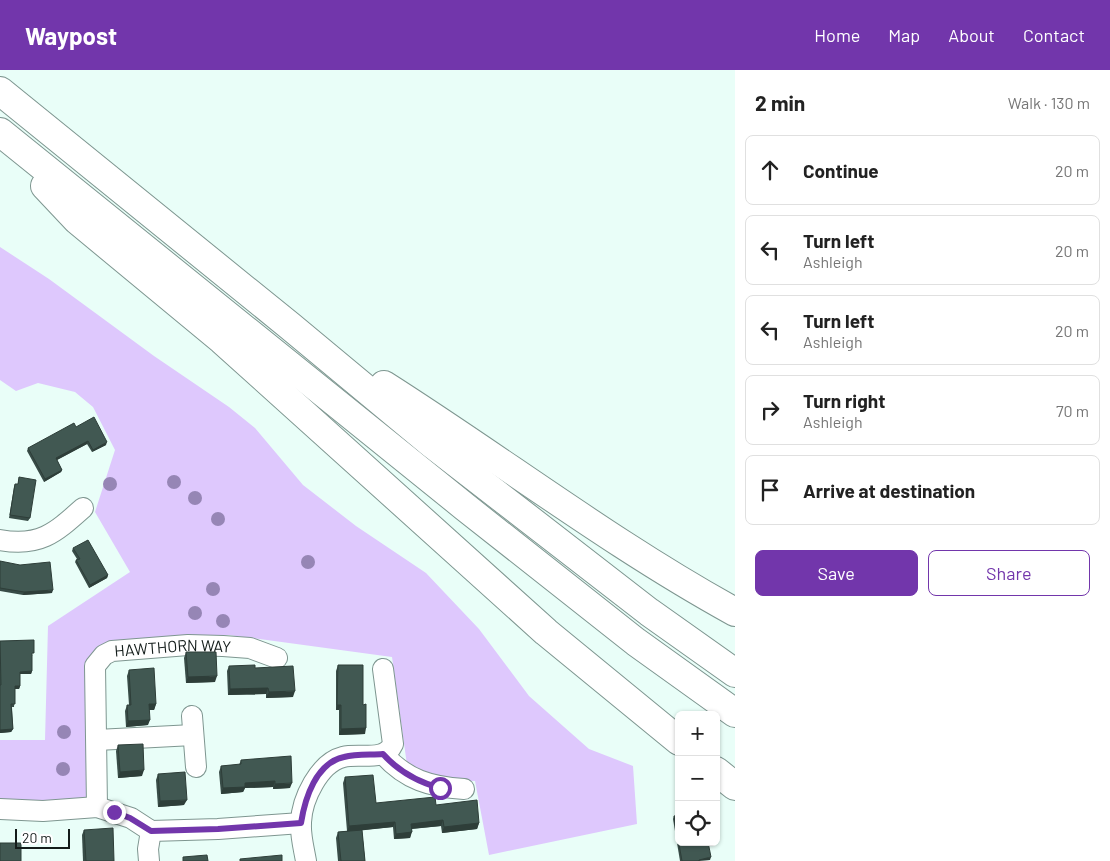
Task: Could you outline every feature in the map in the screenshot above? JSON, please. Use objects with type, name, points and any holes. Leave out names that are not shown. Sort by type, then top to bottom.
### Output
[{"type":"highway","points":[[0,91],[290,326],[432,444],[649,612],[735,673]]},
{"type":"highway","points":[[0,132],[465,507],[636,642],[735,713]]},
{"type":"highway","points":[[0,137],[77,220],[222,340],[546,632],[675,739]]},
{"type":"highway","points":[[290,326],[442,422],[590,525],[735,612]]},
{"type":"highway","points":[[720,774],[735,786]]},
{"type":"street","points":[[0,540],[22,543],[42,538],[66,523],[83,508]]},
{"type":"street","name":"HAWTHORN WAY","points":[[97,807],[94,666],[104,655],[112,651],[188,645],[250,648],[277,658]]},
{"type":"street","points":[[306,861],[301,823],[303,809],[316,779],[329,764],[344,756],[383,754],[390,751],[393,744],[383,669]]},
{"type":"street","points":[[97,740],[192,726],[196,767]]},
{"type":"street","points":[[383,754],[396,768],[423,782],[440,788],[464,789]]},
{"type":"street","points":[[0,809],[43,811],[97,807],[130,818],[151,831],[218,829],[301,823]]},
{"type":"street","points":[[150,861],[148,849],[151,831]]},
{"type":"shaded area","points":[[0,247],[49,279],[154,356],[229,407],[255,428],[303,485],[356,526],[426,573],[479,629],[529,696],[589,749],[633,766],[637,824],[489,855],[475,781],[441,780],[408,772],[392,657],[229,635],[181,635],[105,643],[93,656],[91,799],[0,801],[0,740],[45,740],[48,626],[130,572],[95,512],[115,450],[93,407],[75,392],[38,383],[16,391],[0,380]]},
{"type":"building","points":[[94,417],[107,442],[93,450],[88,441],[56,458],[62,470],[45,479],[28,448],[74,423],[76,427]]},
{"type":"building","points":[[19,477],[36,480],[30,518],[10,515],[15,484],[18,484]]},
{"type":"building","points":[[88,540],[108,575],[90,585],[76,560],[80,559],[73,548]]},
{"type":"building","points":[[0,561],[20,565],[50,562],[53,590],[24,592],[0,588]]},
{"type":"building","points":[[34,640],[32,671],[20,672],[20,686],[15,686],[15,704],[11,704],[13,729],[0,730],[0,641]]},
{"type":"building","points":[[186,652],[216,652],[217,676],[188,677]]},
{"type":"building","points":[[255,665],[255,668],[293,666],[295,691],[269,692],[268,688],[230,689],[229,666]]},
{"type":"building","points":[[338,665],[363,665],[363,705],[366,704],[366,728],[341,729],[341,705],[337,705]]},
{"type":"building","points":[[154,668],[156,704],[149,704],[150,720],[128,721],[127,705],[131,705],[129,670]]},
{"type":"building","points":[[143,744],[144,770],[120,772],[118,745]]},
{"type":"building","points":[[291,756],[292,783],[275,784],[275,781],[245,783],[245,787],[223,788],[221,766],[241,764],[241,760]]},
{"type":"building","points":[[185,772],[187,800],[160,801],[158,774]]},
{"type":"building","points":[[373,775],[376,803],[435,797],[436,805],[477,800],[479,823],[444,827],[443,820],[411,824],[412,832],[396,834],[395,822],[349,826],[345,777]]},
{"type":"building","points":[[113,828],[114,861],[86,861],[84,830]]},
{"type":"building","points":[[362,830],[365,861],[341,861],[338,832]]},
{"type":"building","points":[[0,843],[21,843],[21,861],[0,861]]},
{"type":"building","points":[[679,846],[709,846],[711,857],[699,861],[682,861]]},
{"type":"building","points":[[207,855],[208,861],[183,861],[183,857]]},
{"type":"building","points":[[282,855],[282,861],[240,861],[240,859]]},
{"type":"route","points":[[114,812],[130,818],[151,831],[218,829],[301,823],[303,809],[316,779],[329,764],[344,756],[383,754],[396,768],[423,782],[440,788]]}]
